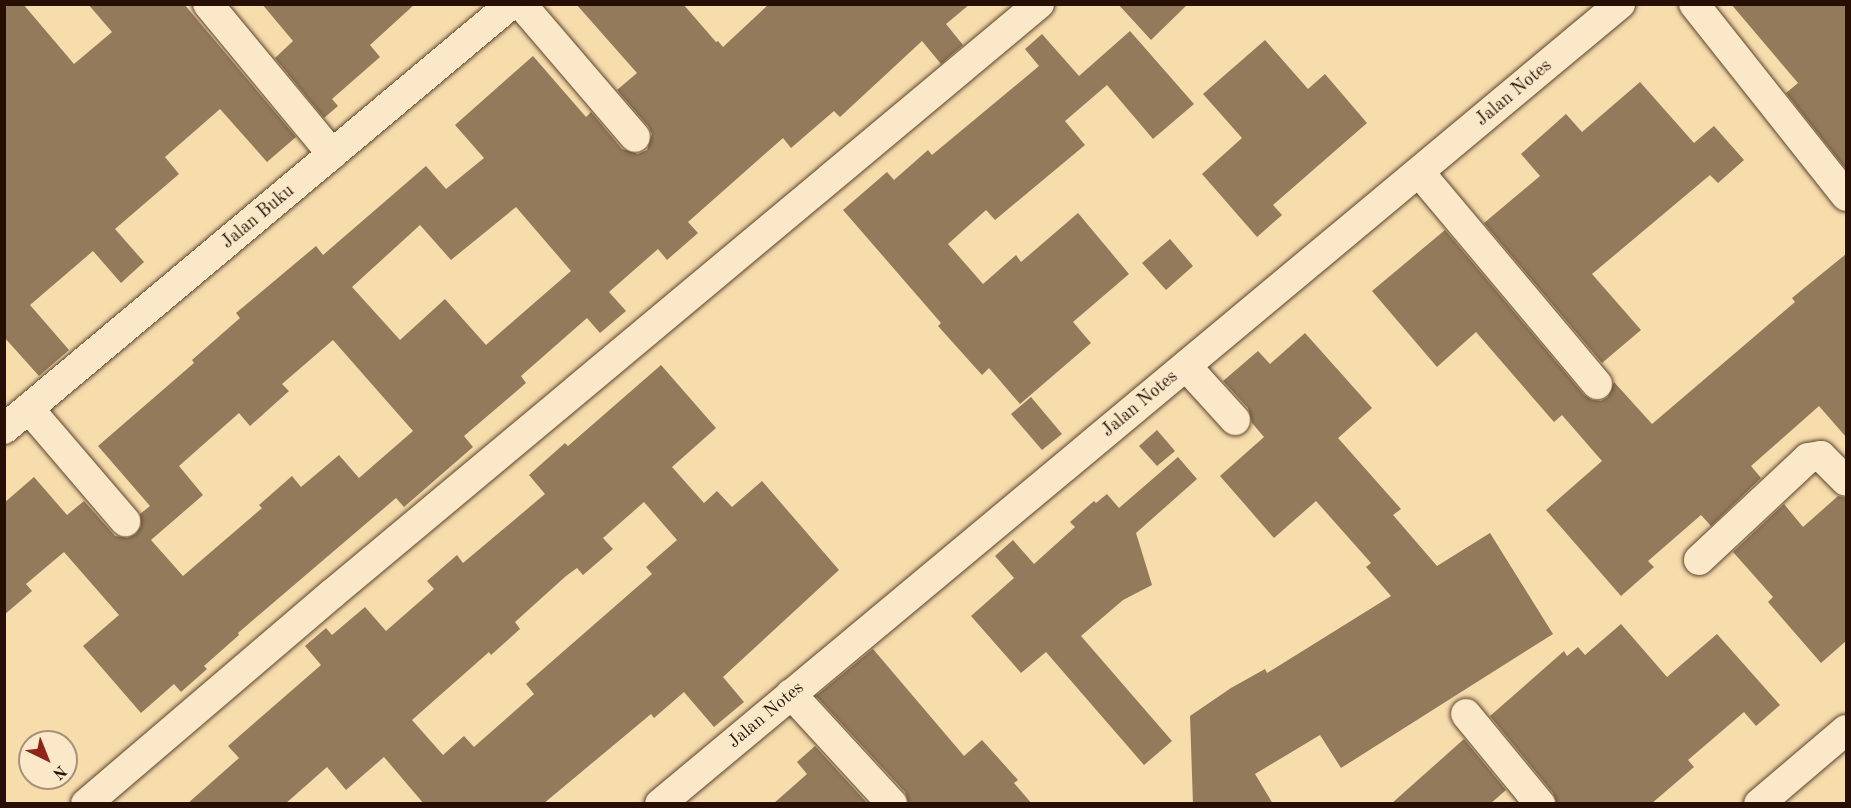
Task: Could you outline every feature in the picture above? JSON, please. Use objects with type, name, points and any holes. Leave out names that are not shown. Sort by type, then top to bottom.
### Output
[{"type":"street","points":[[208,4],[332,154]]},
{"type":"street","name":"Jalan Buku","points":[[4,429],[511,4]]},
{"type":"street","points":[[521,4],[635,137]]},
{"type":"street","points":[[86,804],[332,594],[1039,4]]},
{"type":"street","name":"Jalan Notes","points":[[660,804],[1620,4]]},
{"type":"street","points":[[1694,4],[1846,196]]},
{"type":"street","points":[[1419,172],[1597,384]]},
{"type":"street","points":[[1186,366],[1235,420]]},
{"type":"street","points":[[29,409],[125,521]]},
{"type":"street","points":[[1699,560],[1808,458],[1821,456],[1846,481]]},
{"type":"street","points":[[791,694],[892,804]]},
{"type":"street","points":[[1466,714],[1540,804]]},
{"type":"street","points":[[1759,804],[1846,730]]},
{"type":"building","points":[[4,4],[23,4],[74,64],[112,32],[88,4],[184,4],[296,137],[267,162],[220,109],[165,157],[179,174],[115,229],[144,262],[121,283],[93,251],[30,305],[69,350],[39,376],[4,337]]},
{"type":"building","points":[[262,4],[415,4],[370,45],[380,57],[332,99],[338,106],[324,118],[275,58],[293,41]]},
{"type":"building","points":[[576,4],[683,4],[723,47],[769,4],[970,4],[946,24],[963,45],[941,64],[922,41],[840,117],[834,111],[791,148],[783,138],[688,222],[698,233],[667,260],[658,249],[609,292],[626,311],[600,333],[587,318],[521,376],[526,383],[464,436],[473,447],[404,507],[396,498],[238,633],[239,635],[204,666],[207,669],[181,692],[174,684],[141,713],[83,646],[119,615],[64,552],[26,584],[32,591],[4,615],[4,503],[34,477],[67,515],[84,501],[115,536],[128,538],[136,534],[141,526],[140,514],[150,506],[98,446],[194,363],[192,360],[240,318],[236,313],[316,246],[323,255],[426,166],[446,189],[484,158],[455,125],[533,56],[586,117],[591,112],[622,149],[638,154],[647,150],[652,134],[648,126],[617,90],[637,73]],"holes":[[[516,207],[571,271],[486,345],[445,299],[400,340],[352,287],[420,225],[451,260]],[[333,340],[413,431],[359,478],[339,455],[301,487],[292,476],[259,505],[262,508],[183,576],[151,540],[203,495],[179,466],[239,413],[250,426],[289,391],[282,384]]]},
{"type":"building","points":[[1118,4],[1188,4],[1151,40]]},
{"type":"building","points":[[1731,4],[1846,4],[1846,169],[1786,93],[1798,83]]},
{"type":"building","points":[[1130,31],[1194,104],[1153,139],[1107,85],[1065,121],[1085,145],[995,220],[986,210],[948,244],[983,284],[1016,255],[1021,262],[1078,213],[1129,274],[1073,322],[1091,343],[1020,404],[989,368],[982,375],[938,326],[941,323],[843,210],[887,172],[894,180],[928,150],[932,155],[1039,66],[1025,49],[1042,34],[1079,76]]},
{"type":"building","points":[[1265,40],[1308,89],[1325,74],[1367,123],[1273,205],[1282,215],[1257,237],[1202,174],[1242,138],[1203,94]]},
{"type":"building","points":[[1640,82],[1694,143],[1714,126],[1744,160],[1718,183],[1710,175],[1592,274],[1641,330],[1602,363],[1484,223],[1540,176],[1521,154],[1566,114],[1582,132]]},
{"type":"building","points":[[1445,230],[1584,395],[1592,400],[1601,401],[1608,397],[1614,382],[1652,424],[1795,302],[1792,298],[1846,254],[1846,437],[1819,406],[1751,466],[1761,478],[1711,526],[1701,515],[1648,561],[1654,567],[1621,596],[1546,510],[1602,461],[1562,415],[1554,422],[1476,332],[1437,367],[1372,291]]},
{"type":"building","points":[[1170,239],[1193,266],[1166,290],[1142,263]]},
{"type":"building","points":[[1305,333],[1372,408],[1338,438],[1401,509],[1393,515],[1437,566],[1490,533],[1553,634],[1341,768],[1320,735],[1255,774],[1273,804],[1193,804],[1190,716],[1231,688],[1265,669],[1267,673],[1391,596],[1366,567],[1371,563],[1316,501],[1274,538],[1220,476],[1264,437],[1252,423],[1248,408],[1223,381],[1258,351],[1270,364]]},
{"type":"building","points":[[661,365],[716,428],[672,467],[704,503],[717,491],[732,507],[762,481],[839,570],[723,677],[744,702],[714,727],[684,692],[654,718],[651,714],[543,804],[424,804],[384,757],[346,790],[327,767],[285,804],[187,804],[239,758],[228,746],[321,665],[305,646],[326,628],[332,635],[365,607],[386,631],[434,589],[427,581],[457,555],[463,563],[545,494],[529,475],[565,443],[568,446]],"holes":[[[644,502],[677,540],[646,567],[652,574],[526,684],[534,694],[474,747],[464,736],[443,755],[412,720],[489,652],[491,655],[520,629],[515,622],[566,576],[577,568],[583,575],[613,549],[603,538]]]},
{"type":"building","points":[[1031,397],[1062,434],[1042,450],[1011,414]]},
{"type":"building","points":[[1157,430],[1175,451],[1157,466],[1139,446]]},
{"type":"building","points":[[1178,457],[1197,479],[1136,533],[1152,585],[1123,600],[1081,636],[1172,741],[1144,765],[1046,652],[1021,673],[971,616],[1014,578],[995,556],[1013,540],[1034,564],[1075,527],[1070,522],[1094,501],[1096,503],[1107,494],[1119,508]]},
{"type":"building","points":[[1838,496],[1846,498],[1846,641],[1821,663],[1768,602],[1773,597],[1733,552],[1784,504],[1803,527]]},
{"type":"building","points":[[1621,624],[1667,677],[1717,634],[1780,705],[1756,726],[1744,712],[1688,760],[1694,767],[1651,804],[1557,804],[1553,793],[1490,716],[1564,651],[1567,656],[1578,647],[1585,655]]},
{"type":"building","points":[[873,649],[964,756],[982,740],[1018,780],[1014,783],[1032,804],[909,804],[905,792],[816,696]]},
{"type":"building","points":[[1464,739],[1506,790],[1490,804],[1391,804]]},
{"type":"building","points":[[815,746],[868,804],[773,804],[807,774],[797,762]]}]
